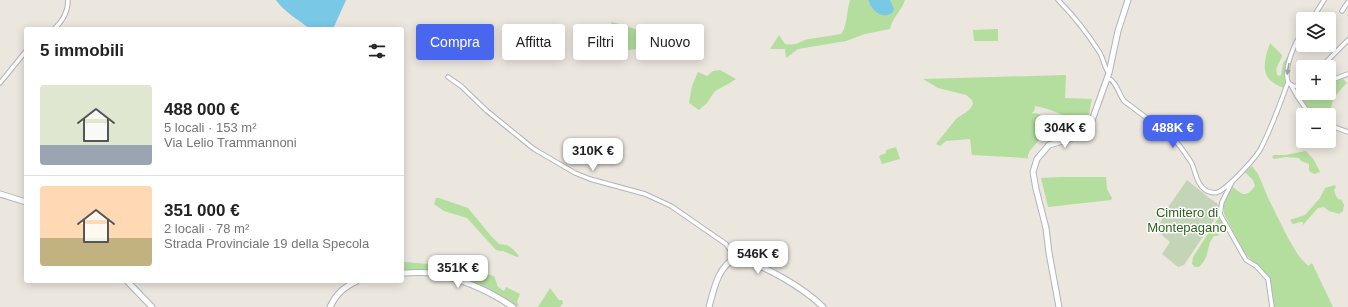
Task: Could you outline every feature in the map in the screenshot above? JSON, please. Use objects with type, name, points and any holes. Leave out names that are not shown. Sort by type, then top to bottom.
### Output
[{"type":"main road","points":[[1059,307],[1046,228],[1033,172],[1037,159],[1049,145],[1080,136],[1086,132],[1109,75],[1118,32],[1128,0]]},
{"type":"main road","points":[[0,194],[24,201]]},
{"type":"main road","points":[[708,307],[715,283],[727,263],[736,258],[760,266],[802,289],[823,307]]},
{"type":"main road","points":[[404,273],[429,273],[464,282],[490,292],[513,307]]},
{"type":"main road","points":[[129,283],[152,307]]},
{"type":"main road","points":[[330,307],[334,298],[346,286],[353,283]]},
{"type":"street","points":[[56,27],[65,17],[68,9],[68,0]]},
{"type":"street","points":[[1058,0],[1076,19],[1101,55],[1109,75],[1115,83],[1119,95],[1124,101],[1172,137],[1179,144],[1192,163],[1201,186],[1206,191],[1215,193],[1219,192],[1252,162],[1261,149],[1289,84]]},
{"type":"street","points":[[1316,12],[1324,0]]},
{"type":"street","points":[[1342,11],[1347,4]]},
{"type":"street","points":[[1328,60],[1348,40]]},
{"type":"street","points":[[1296,46],[1288,63],[1286,79],[1305,108]]},
{"type":"street","points":[[0,83],[24,53]]},
{"type":"street","points":[[1336,78],[1348,74]]},
{"type":"street","points":[[448,77],[461,86],[487,111],[534,149],[575,173],[590,179],[645,194],[671,206],[726,244],[736,258]]},
{"type":"street","points":[[1289,84],[1296,86]]},
{"type":"street","points":[[1336,128],[1348,132]]},
{"type":"street","points":[[1232,181],[1222,202],[1220,214],[1246,260],[1256,266],[1268,279],[1272,307]]},
{"type":"green space","points":[[850,0],[868,0],[869,4],[894,8],[890,0],[905,0],[890,29],[865,34],[846,41],[798,49],[786,58],[785,49],[770,49],[779,35],[785,44],[796,44],[809,39],[841,34],[846,23]]},
{"type":"green space","points":[[628,27],[636,30],[636,49],[628,50]]},
{"type":"green space","points":[[998,29],[998,41],[974,41],[973,30]]},
{"type":"green space","points":[[1270,43],[1282,55],[1276,70],[1278,76],[1281,75],[1283,63],[1290,53],[1284,88],[1276,85],[1270,80],[1265,70],[1266,57]]},
{"type":"green space","points":[[720,70],[736,79],[715,91],[707,103],[699,110],[689,103],[692,86],[698,72],[707,76],[713,71]]},
{"type":"green space","points":[[1066,75],[1065,98],[1092,99],[1087,122],[1083,125],[1060,114],[1035,106],[1032,113],[1083,128],[1076,133],[1069,129],[1060,129],[1046,133],[1031,150],[1028,155],[1028,159],[972,155],[970,139],[946,141],[940,146],[936,144],[956,119],[968,111],[973,104],[972,100],[966,95],[938,88],[923,79]]},
{"type":"green space","points":[[1343,79],[1347,83],[1336,96],[1336,81]]},
{"type":"green space","points":[[1301,100],[1333,100],[1331,108],[1306,108]]},
{"type":"green space","points":[[896,147],[900,159],[882,164],[879,156],[886,153],[886,150]]},
{"type":"green space","points":[[1306,151],[1314,160],[1320,172],[1314,174],[1309,171],[1309,164],[1301,161],[1299,158],[1286,157],[1274,159],[1272,157],[1274,155],[1285,155]]},
{"type":"green space","points":[[1252,166],[1258,174],[1288,238],[1298,255],[1308,266],[1312,263],[1333,307],[1274,307],[1270,278],[1245,254],[1224,214],[1227,194],[1233,187],[1239,192],[1246,194],[1255,186],[1253,180],[1245,172]]},
{"type":"green space","points":[[1106,177],[1107,189],[1112,198],[1111,200],[1048,207],[1041,178]]},
{"type":"green space","name":"Cimitero di Montepagano","points":[[1187,180],[1219,205],[1215,212],[1218,214],[1184,265],[1178,267],[1162,254],[1170,242],[1162,235],[1158,227],[1167,209]]},
{"type":"green space","points":[[1335,185],[1336,187],[1334,190],[1336,196],[1339,200],[1341,199],[1344,205],[1343,211],[1339,214],[1329,211],[1324,207],[1318,208],[1303,225],[1303,222],[1293,224],[1290,220],[1305,215],[1320,198],[1325,188]]},
{"type":"green space","points":[[436,198],[468,208],[499,244],[507,245],[519,256],[517,257],[503,251],[496,250],[467,218],[444,211],[434,204]]},
{"type":"green space","points":[[1219,217],[1221,217],[1225,226],[1221,227],[1218,236],[1214,236],[1211,240],[1203,263],[1199,267],[1195,267],[1192,264],[1193,257]]},
{"type":"green space","points":[[404,262],[452,266],[494,276],[498,287],[504,291],[506,287],[520,294],[517,302],[519,306],[515,306],[481,286],[437,272],[404,270]]},
{"type":"green space","points":[[550,288],[559,300],[562,300],[563,303],[560,307],[538,307]]},
{"type":"water","points":[[276,0],[346,0],[334,27],[307,27]]},
{"type":"water","points":[[868,0],[890,0],[894,8],[893,12],[881,15],[875,11]]}]
